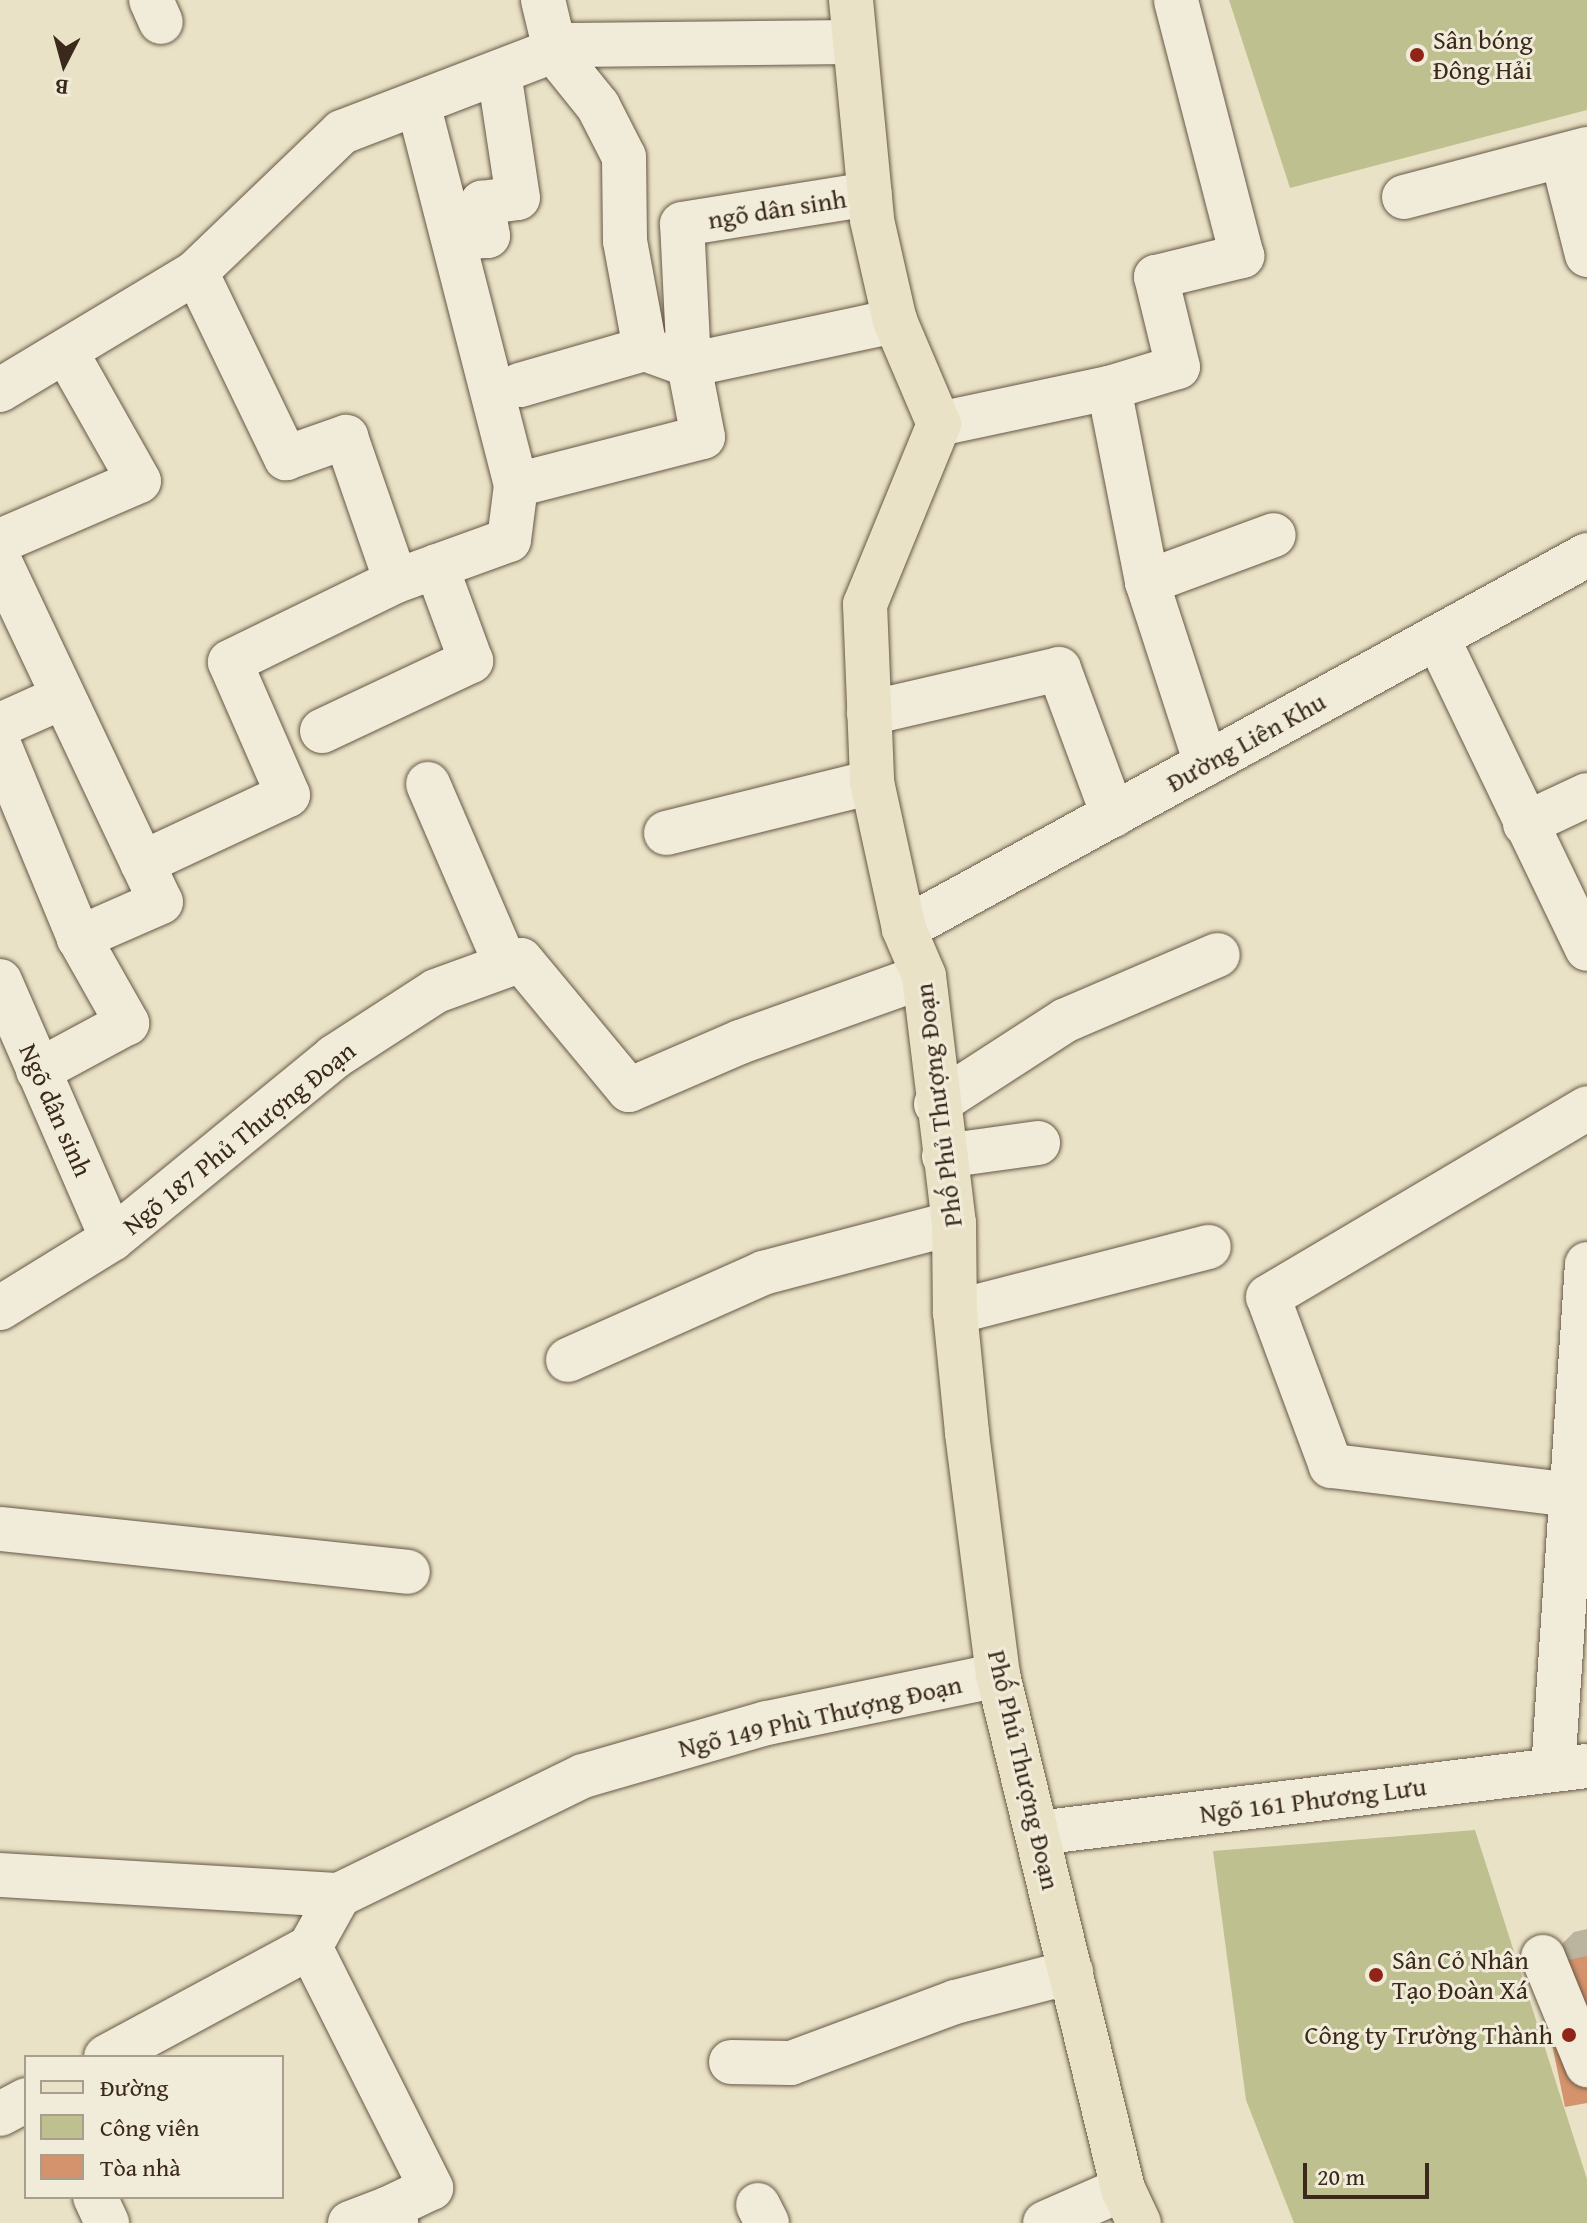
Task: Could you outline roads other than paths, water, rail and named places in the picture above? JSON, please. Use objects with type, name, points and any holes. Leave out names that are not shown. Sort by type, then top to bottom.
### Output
[{"type":"main road","points":[[852,21],[870,194],[895,321],[939,424]]},
{"type":"main road","name":"Phố Phủ Thượng Đoạn","points":[[939,424],[865,604],[872,782],[904,929],[924,976],[936,1104],[954,1223],[955,1312],[998,1675],[1131,2206]]},
{"type":"street","points":[[543,0],[556,54],[598,106],[624,157],[625,241],[645,349]]},
{"type":"street","points":[[939,424],[1109,388],[1178,367],[1156,277],[1242,256],[1176,0]]},
{"type":"street","points":[[0,390],[196,272],[342,132],[499,72],[556,54],[569,45],[852,21]]},
{"type":"street","points":[[456,238],[488,236],[482,203],[518,198],[499,72]]},
{"type":"street","points":[[142,863],[288,795],[230,662],[396,581],[509,540],[516,485],[456,238],[418,103]]},
{"type":"street","points":[[1404,197],[1574,153],[1587,255]]},
{"type":"street","name":"ngõ dân sinh","points":[[689,365],[682,224],[870,194]]},
{"type":"street","points":[[196,272],[286,458],[346,437],[396,581]]},
{"type":"street","points":[[520,385],[645,349],[689,365],[895,321]]},
{"type":"street","points":[[0,541],[139,481],[66,352]]},
{"type":"street","points":[[516,485],[703,437],[689,365]]},
{"type":"street","points":[[1109,388],[1147,582],[1206,764]]},
{"type":"street","points":[[1147,582],[1274,535]]},
{"type":"street","name":"Đường Liên Khu","points":[[904,929],[1587,555]]},
{"type":"street","points":[[0,562],[161,902],[79,938]]},
{"type":"street","points":[[322,731],[471,661],[436,566]]},
{"type":"street","points":[[1437,637],[1587,949]]},
{"type":"street","points":[[869,713],[1059,669],[1113,815]]},
{"type":"street","points":[[0,725],[63,697]]},
{"type":"street","points":[[0,747],[79,938],[127,1023],[38,1071]]},
{"type":"street","points":[[666,833],[872,782]]},
{"type":"street","points":[[428,784],[506,965],[521,960],[629,1090],[740,1042],[924,976]]},
{"type":"street","points":[[1525,824],[1587,795]]},
{"type":"street","points":[[936,1104],[1066,1020],[1218,955]]},
{"type":"street","name":"Ngõ 187 Phủ Thượng Đoạn","points":[[0,1308],[112,1239],[334,1057],[436,991],[506,965]]},
{"type":"street","name":"Ngõ dân sinh","points":[[0,981],[112,1239]]},
{"type":"street","points":[[1572,1495],[1331,1466],[1268,1297],[1587,1108]]},
{"type":"street","points":[[944,1156],[1038,1143]]},
{"type":"street","points":[[568,1360],[763,1273],[954,1223]]},
{"type":"street","points":[[955,1312],[1209,1247]]},
{"type":"street","points":[[1570,1768],[1572,1495],[1587,1264]]},
{"type":"street","points":[[0,1529],[408,1572]]},
{"type":"street","name":"Ngõ 149 Phù Thượng Đoạn","points":[[339,1895],[583,1776],[767,1723],[998,1675]]},
{"type":"street","name":"Ngõ 161 Phương Lưu","points":[[1038,1833],[1570,1768]]},
{"type":"street","points":[[0,1875],[339,1895],[310,1947],[110,2055]]},
{"type":"street","points":[[310,1947],[431,2188],[378,2218]]},
{"type":"street","points":[[1543,1957],[1587,2065]]},
{"type":"street","points":[[731,2062],[791,2063],[955,2002],[1071,1972]]},
{"type":"street","points":[[0,2114],[24,2101]]},
{"type":"street","points":[[96,2199],[107,2223]]},
{"type":"street","points":[[1045,2223],[1131,2206]]},
{"type":"place","name":"Sân bóng Đông Hải","points":[[1417,55]]},
{"type":"place","name":"Sân Cỏ Nhân Tạo Đoàn Xá","points":[[1376,1975]]},
{"type":"place","name":"Công ty Trường Thành","points":[[1569,2035]]}]
